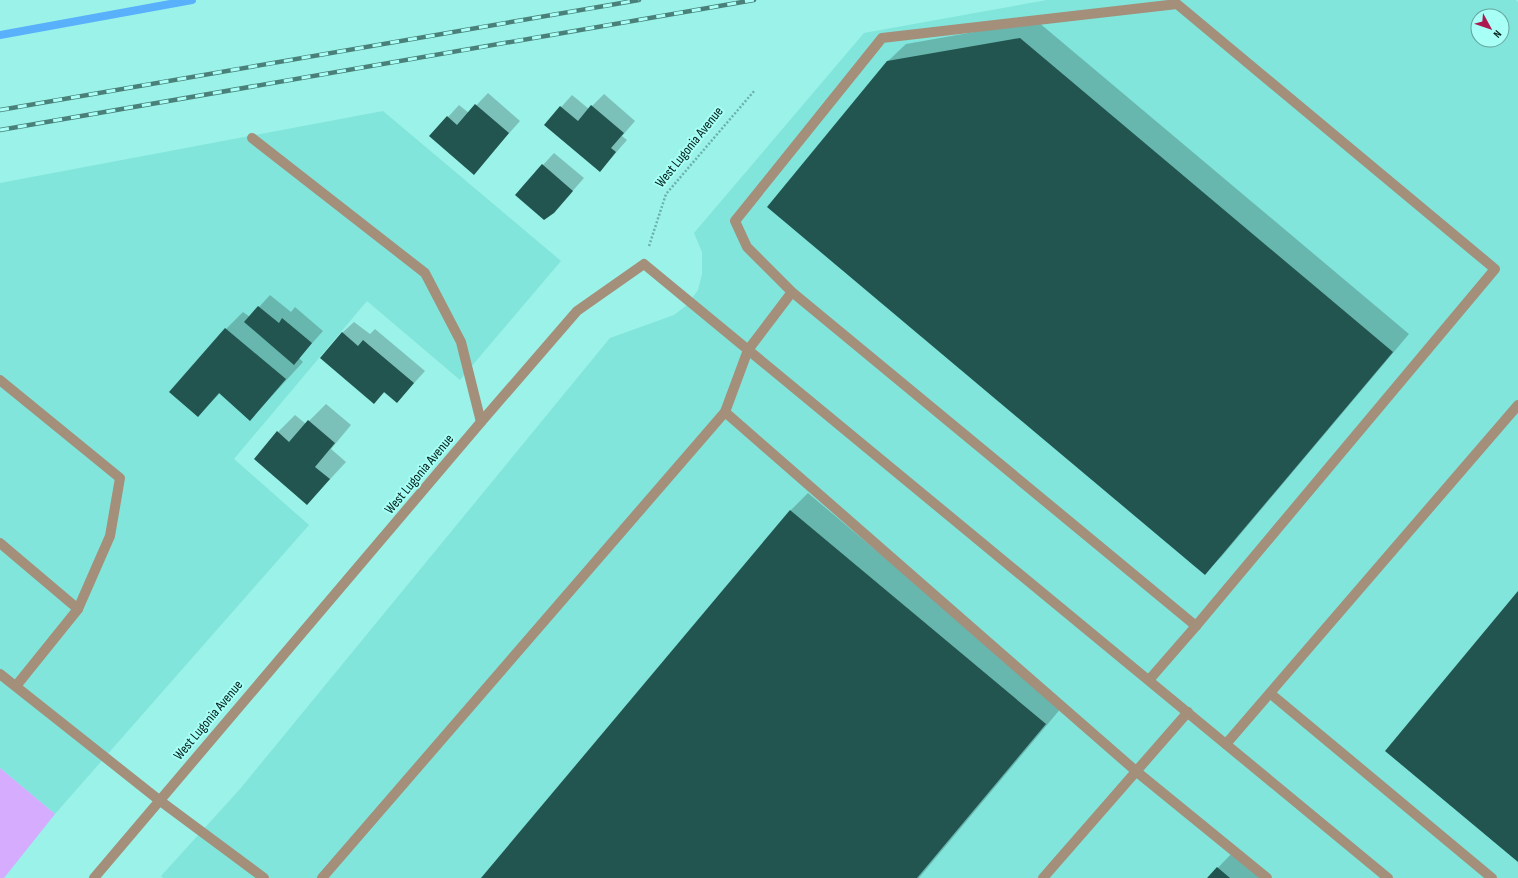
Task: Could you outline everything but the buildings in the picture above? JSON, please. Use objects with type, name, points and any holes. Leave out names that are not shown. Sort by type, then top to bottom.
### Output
[{"type":"street","points":[[1149,680],[1196,626],[1495,269],[1177,4],[882,38],[735,221],[747,247],[792,292],[1196,626]]},
{"type":"street","points":[[252,138],[425,273],[460,342],[481,422]]},
{"type":"street","points":[[644,264],[1388,878]]},
{"type":"street","name":"West Lugonia Avenue","points":[[94,878],[577,311],[644,264]]},
{"type":"street","points":[[322,878],[725,412],[748,350],[792,292]]},
{"type":"street","points":[[0,380],[120,478],[110,536],[78,609],[16,686]]},
{"type":"street","points":[[1226,744],[1271,694],[1518,405]]},
{"type":"street","points":[[725,412],[1137,772],[1267,878]]},
{"type":"street","points":[[0,543],[78,609]]},
{"type":"street","points":[[0,674],[159,800],[264,878]]},
{"type":"street","points":[[1271,694],[1492,878]]},
{"type":"street","points":[[1043,878],[1188,712]]},
{"type":"path","name":"West Lugonia Avenue","points":[[644,264],[666,194],[755,90]]},
{"type":"shaded area","points":[[1047,0],[1516,0],[1518,2],[1518,878],[163,878],[161,876],[240,789],[610,338],[674,315],[687,305],[698,290],[702,274],[702,252],[694,233],[864,33]]},
{"type":"shaded area","points":[[383,111],[561,261],[460,380],[367,301],[234,459],[309,525],[55,814],[0,768],[0,183]]},
{"type":"shaded area","points":[[0,768],[55,814],[4,878],[0,878]]},
{"type":"waterway","points":[[0,35],[192,0]]},
{"type":"railway","points":[[0,110],[639,0]]},
{"type":"railway","points":[[0,130],[754,0]]}]
